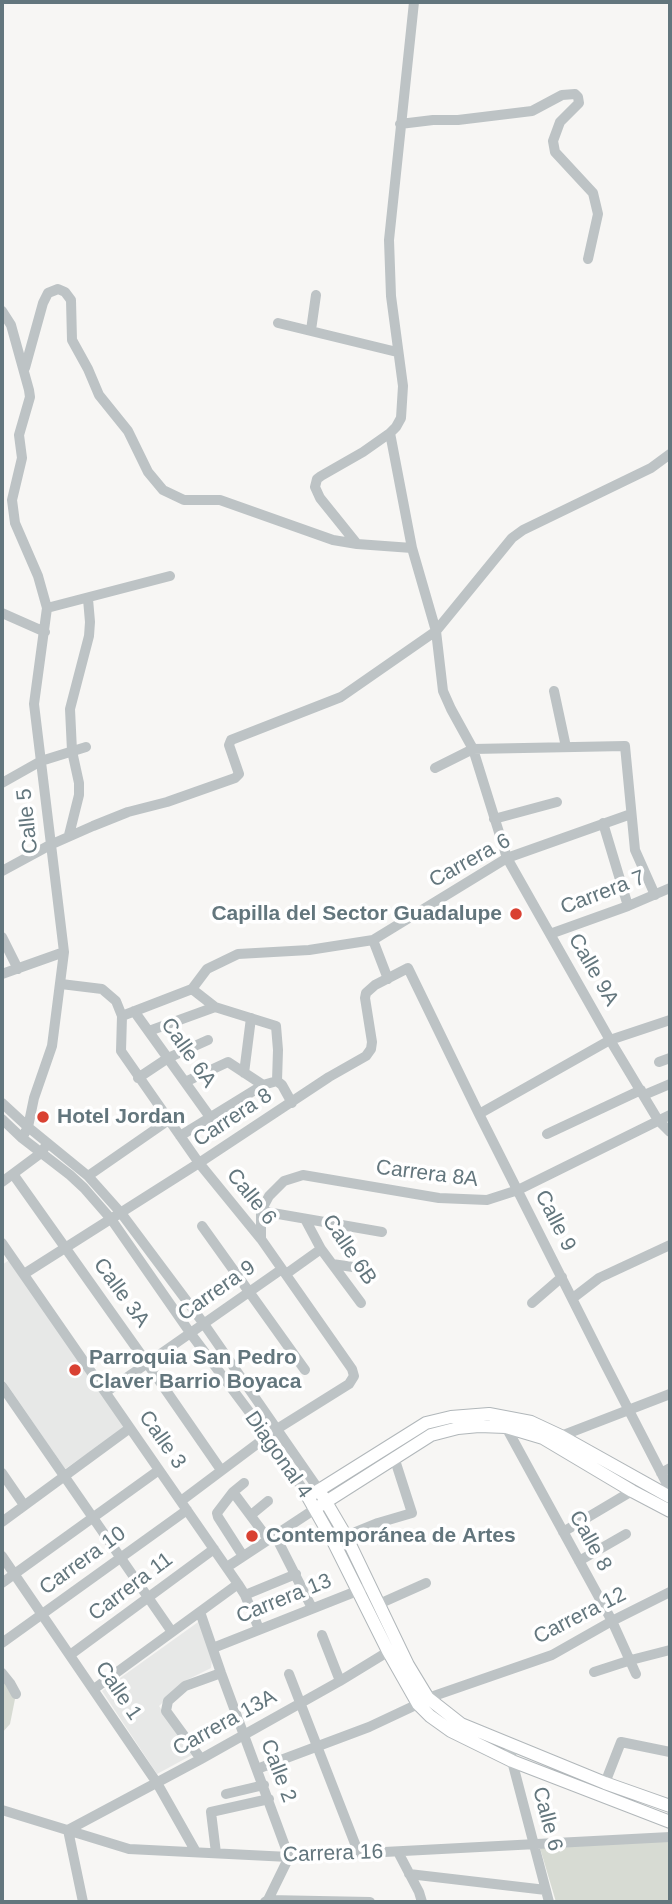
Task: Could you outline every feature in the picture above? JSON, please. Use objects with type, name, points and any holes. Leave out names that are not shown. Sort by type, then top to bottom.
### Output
[{"type":"main road","points":[[314,1493],[426,1423],[451,1416],[489,1414],[531,1422],[670,1497]]},
{"type":"main road","points":[[315,1509],[431,1435],[480,1426],[506,1427],[543,1438],[670,1511]]},
{"type":"main road","name":"Diagonal 4","points":[[314,1493],[327,1501],[346,1536],[364,1588],[379,1604],[393,1648]]},
{"type":"main road","name":"Diagonal 4","points":[[314,1493],[315,1509],[364,1588],[423,1701],[451,1731],[512,1761]]},
{"type":"main road","name":"Diagonal 4","points":[[423,1701],[461,1724],[510,1746]]},
{"type":"main road","points":[[510,1746],[670,1806]]},
{"type":"main road","points":[[512,1761],[670,1822]]},
{"type":"street","points":[[357,544],[320,498],[316,487],[317,479],[390,433],[401,418],[403,386],[391,296],[389,240],[414,2]]},
{"type":"street","points":[[400,124],[533,111],[562,95],[575,94],[579,103],[560,122],[553,141],[555,152],[593,193],[598,214],[588,259]]},
{"type":"street","points":[[24,370],[48,293],[58,289],[65,292],[71,300],[72,340],[99,395],[128,431],[148,472],[163,490],[184,500],[220,500],[333,540],[412,548]]},
{"type":"street","points":[[311,330],[316,295]]},
{"type":"street","points":[[2,311],[10,325],[24,370]]},
{"type":"street","points":[[278,323],[397,352]]},
{"type":"street","name":"Calle 5","points":[[22,1138],[28,1128],[34,1098],[52,1046],[64,952],[34,704],[47,608],[38,576],[15,523],[12,500],[22,458],[19,435],[30,397],[24,370]]},
{"type":"street","name":"Calle 9A","points":[[390,433],[412,548],[436,631],[443,691],[473,749],[507,858],[610,1040],[658,1120],[670,1132]]},
{"type":"street","points":[[2,871],[69,835],[237,777],[239,774],[229,745],[231,740],[341,697],[436,631],[512,538],[523,530],[651,468],[670,454]]},
{"type":"street","points":[[47,608],[170,576]]},
{"type":"street","points":[[69,835],[79,795],[72,751],[70,709],[89,636],[88,599]]},
{"type":"street","points":[[2,613],[45,632]]},
{"type":"street","points":[[554,691],[566,747]]},
{"type":"street","points":[[435,768],[473,749],[625,746],[635,850],[655,895]]},
{"type":"street","points":[[2,783],[41,761],[86,747]]},
{"type":"street","points":[[494,819],[557,802]]},
{"type":"street","name":"Carrera 6","points":[[373,940],[507,858],[631,814]]},
{"type":"street","points":[[603,823],[628,906]]},
{"type":"street","name":"Carrera 7","points":[[550,934],[670,888]]},
{"type":"street","points":[[2,937],[18,969]]},
{"type":"street","points":[[192,989],[207,968],[238,954],[309,950],[373,940],[388,979]]},
{"type":"street","points":[[2,974],[64,952]]},
{"type":"street","name":"Carrera 8","points":[[23,1274],[329,1077],[366,1056],[372,1042],[366,993],[368,989],[408,968]]},
{"type":"street","name":"Calle 9","points":[[408,968],[628,1409],[665,1470],[670,1490]]},
{"type":"street","name":"Calle 6","points":[[61,985],[102,989],[116,1001],[122,1016],[121,1051],[199,1163],[261,1239],[352,1369],[354,1376]]},
{"type":"street","name":"Calle 6A","points":[[122,1016],[192,989],[215,1007],[274,1025],[278,1050],[277,1081]]},
{"type":"street","points":[[149,1031],[215,1007]]},
{"type":"street","name":"Calle 6A","points":[[134,1010],[210,1117]]},
{"type":"street","points":[[244,1073],[251,1018]]},
{"type":"street","points":[[479,1114],[610,1040],[670,1020]]},
{"type":"street","points":[[138,1077],[168,1058],[208,1040]]},
{"type":"street","points":[[659,1062],[670,1058]]},
{"type":"street","points":[[185,1082],[229,1062],[263,1085]]},
{"type":"street","points":[[180,1136],[263,1085],[277,1081],[292,1102]]},
{"type":"street","points":[[547,1134],[670,1084]]},
{"type":"street","name":"Diagonal 4","points":[[2,1103],[85,1188],[111,1219],[191,1334],[268,1437],[314,1493]]},
{"type":"street","name":"Carrera 8A","points":[[261,1212],[269,1196],[284,1181],[303,1175],[439,1198],[487,1200],[518,1189],[670,1115]]},
{"type":"street","name":"Diagonal 4","points":[[3,1124],[88,1177],[121,1213],[278,1429],[314,1493]]},
{"type":"street","points":[[88,1177],[163,1124]]},
{"type":"street","points":[[2,1182],[44,1148]]},
{"type":"street","name":"Calle 3A","points":[[13,1174],[221,1470]]},
{"type":"street","points":[[261,1239],[261,1212],[382,1232]]},
{"type":"street","name":"Calle 6B","points":[[305,1219],[321,1249],[362,1303]]},
{"type":"street","points":[[202,1226],[306,1370]]},
{"type":"street","name":"Calle 3","points":[[2,1242],[227,1567],[245,1595],[259,1629]]},
{"type":"street","points":[[573,1298],[599,1278],[670,1245]]},
{"type":"street","name":"Carrera 9","points":[[106,1392],[249,1291],[321,1249]]},
{"type":"street","points":[[2,1265],[12,1258]]},
{"type":"street","points":[[332,1264],[359,1268]]},
{"type":"street","points":[[532,1303],[562,1277]]},
{"type":"street","name":"Carrera 10","points":[[2,1643],[121,1558],[184,1506],[221,1470],[278,1429],[349,1384],[354,1376]]},
{"type":"street","points":[[2,1386],[172,1632]]},
{"type":"street","points":[[561,1436],[670,1394]]},
{"type":"street","name":"Calle 8","points":[[506,1427],[612,1621],[636,1674]]},
{"type":"street","points":[[2,1522],[130,1428]]},
{"type":"street","points":[[346,1536],[412,1513],[394,1457]]},
{"type":"street","points":[[2,1583],[159,1470]]},
{"type":"street","points":[[2,1473],[24,1505]]},
{"type":"street","points":[[243,1556],[217,1513],[233,1492],[244,1483]]},
{"type":"street","points":[[563,1532],[632,1491]]},
{"type":"street","points":[[233,1492],[271,1537],[296,1574],[312,1608]]},
{"type":"street","points":[[251,1516],[268,1501]]},
{"type":"street","points":[[227,1567],[315,1509]]},
{"type":"street","points":[[579,1561],[626,1534]]},
{"type":"street","name":"Carrera 11","points":[[71,1655],[214,1549]]},
{"type":"street","name":"Calle 1","points":[[2,1556],[157,1783],[196,1853]]},
{"type":"street","points":[[245,1595],[296,1574]]},
{"type":"street","points":[[379,1604],[426,1583]]},
{"type":"street","points":[[94,1689],[238,1584]]},
{"type":"street","name":"Carrera 13","points":[[212,1648],[364,1588]]},
{"type":"street","name":"Carrera 12","points":[[257,1769],[317,1748],[423,1701],[552,1655],[670,1592]]},
{"type":"street","name":"Calle 2","points":[[200,1612],[289,1857]]},
{"type":"street","points":[[322,1635],[340,1681]]},
{"type":"street","name":"Carrera 13A","points":[[68,1830],[201,1759],[393,1648]]},
{"type":"street","points":[[594,1672],[670,1650]]},
{"type":"street","points":[[2,1673],[16,1694]]},
{"type":"street","points":[[201,1759],[166,1712],[168,1700],[185,1686],[221,1673]]},
{"type":"street","points":[[289,1674],[359,1854]]},
{"type":"street","points":[[605,1783],[621,1742],[670,1752]]},
{"type":"street","name":"Calle 6","points":[[510,1746],[550,1902]]},
{"type":"street","points":[[226,1794],[264,1784]]},
{"type":"street","points":[[216,1853],[211,1812],[269,1799]]},
{"type":"street","name":"Carrera 16","points":[[2,1810],[129,1849],[289,1857],[670,1837]]},
{"type":"street","points":[[68,1830],[83,1902]]},
{"type":"street","points":[[398,1852],[422,1902]]},
{"type":"street","points":[[289,1857],[267,1901],[370,1902]]},
{"type":"street","points":[[409,1874],[546,1890]]},
{"type":"shaded area","points":[[12,1258],[126,1427],[65,1469],[2,1377],[2,1265]]},
{"type":"shaded area","points":[[201,1620],[213,1650],[211,1668],[187,1680],[159,1706],[192,1755],[157,1774],[102,1691]]},
{"type":"shaded area","points":[[2,1676],[16,1694],[10,1724],[2,1733]]},
{"type":"shaded area","points":[[670,1840],[670,1902],[556,1902],[540,1848]]},
{"type":"place","name":"Capilla del Sector Guadalupe","points":[[516,914]]},
{"type":"place","name":"Hotel Jordan","points":[[43,1117]]},
{"type":"place","name":"Parroquia San Pedro Claver Barrio Boyaca","points":[[75,1370]]},
{"type":"place","name":"Contemporánea de Artes","points":[[252,1536]]}]
